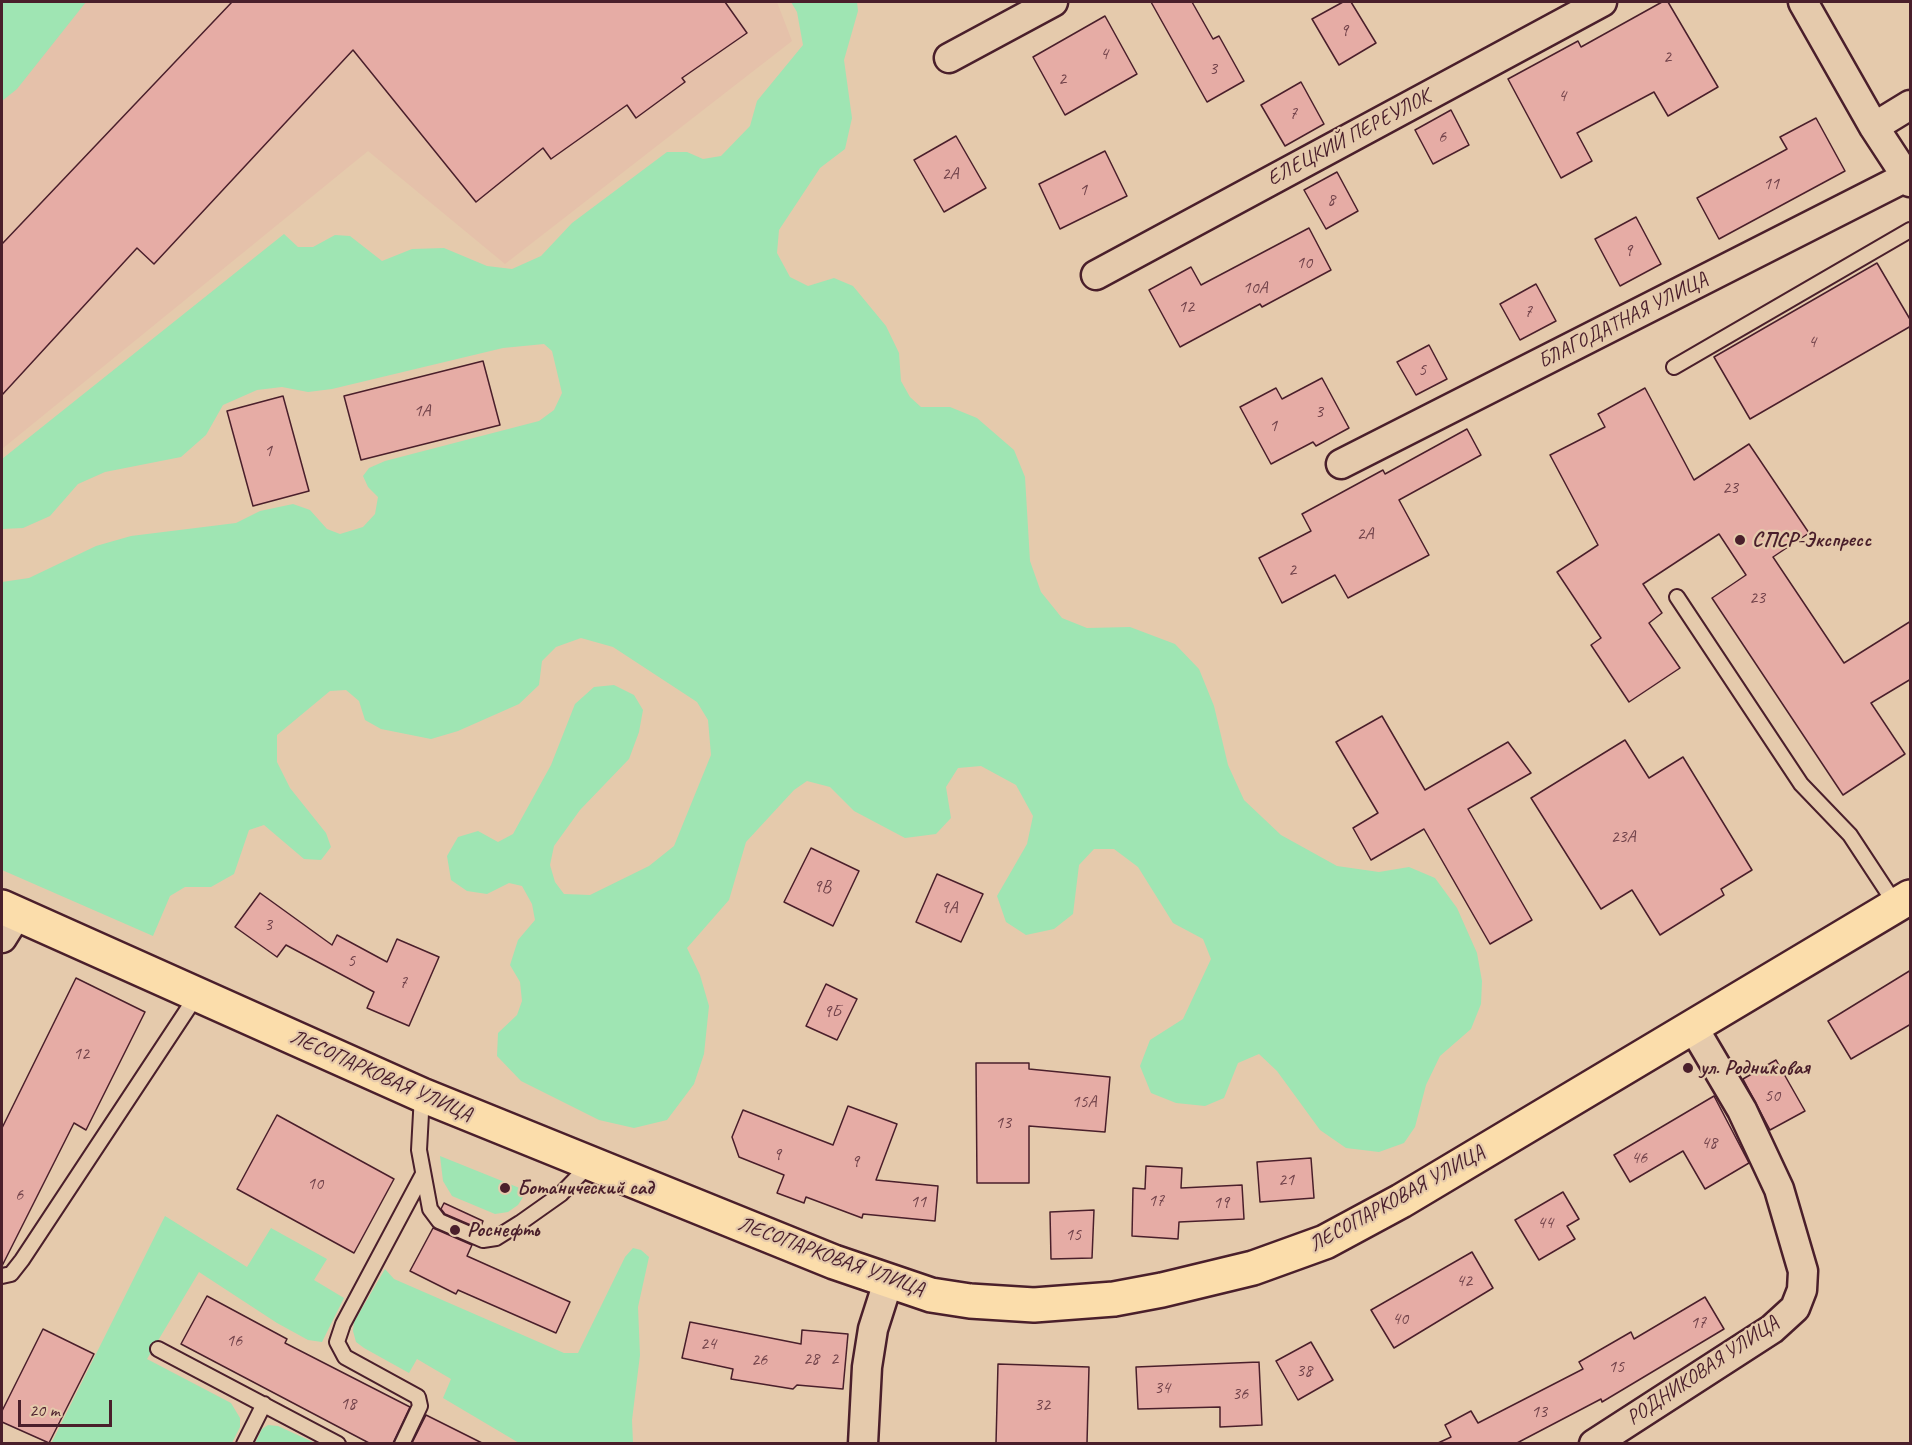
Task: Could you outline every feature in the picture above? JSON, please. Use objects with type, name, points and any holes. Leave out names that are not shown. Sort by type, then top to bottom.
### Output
[{"type":"main road","name":"ЛЕСОПАРКОВАЯ УЛИЦА","points":[[7,919],[197,995],[422,1095],[888,1282],[931,1294],[970,1301],[1044,1304],[1114,1299],[1253,1268],[1325,1242],[1693,1028],[1904,901]]},
{"type":"street","points":[[950,58],[1053,2]]},
{"type":"street","name":"ЕЛЕЦКИЙ ПЕРЕУЛОК","points":[[1096,275],[1602,2]]},
{"type":"street","points":[[1803,2],[1874,127],[1908,180]]},
{"type":"street","points":[[1874,127],[1911,105]]},
{"type":"street","name":"БЛАГОДАТНАЯ УЛИЦА","points":[[1341,464],[1908,180]]},
{"type":"street","name":"РОДНИКОВАЯ УЛИЦА","points":[[1594,1443],[1772,1329],[1795,1308],[1802,1290],[1803,1271],[1779,1189],[1742,1110],[1693,1028]]},
{"type":"street","points":[[863,1443],[867,1367],[873,1329],[888,1282]]},
{"type":"lane","points":[[1674,368],[1911,230]]},
{"type":"lane","points":[[1677,597],[1801,784],[1850,835],[1904,901]]},
{"type":"lane","points":[[2,1276],[11,1274],[22,1260],[197,995]]},
{"type":"lane","points":[[422,1095],[419,1150],[430,1209],[439,1221],[483,1240],[496,1238],[520,1224],[561,1194],[590,1164]]},
{"type":"lane","points":[[402,1443],[420,1406],[418,1397],[345,1357],[337,1342],[344,1323],[423,1174]]},
{"type":"lane","points":[[158,1349],[338,1443]]},
{"type":"lane","points":[[244,1443],[264,1404]]},
{"type":"shaded area","points":[[2,2],[777,2],[792,41],[505,264],[368,151],[2,449]]},
{"type":"green space","points":[[2,2],[86,2],[17,89],[2,101]]},
{"type":"green space","points":[[791,2],[857,2],[858,11],[844,60],[852,118],[845,149],[820,168],[779,230],[777,253],[790,277],[808,286],[834,278],[853,286],[886,326],[899,353],[901,381],[910,397],[921,407],[950,407],[977,418],[1014,450],[1025,477],[1030,561],[1041,592],[1062,618],[1087,628],[1130,627],[1175,644],[1199,669],[1214,706],[1228,765],[1244,800],[1281,835],[1337,866],[1379,872],[1409,867],[1435,878],[1457,908],[1477,953],[1482,981],[1481,1004],[1471,1029],[1440,1056],[1426,1085],[1415,1127],[1404,1143],[1379,1152],[1346,1148],[1320,1130],[1277,1071],[1259,1054],[1238,1063],[1224,1098],[1205,1106],[1176,1103],[1151,1093],[1140,1066],[1150,1040],[1183,1019],[1211,959],[1203,939],[1173,923],[1138,867],[1114,849],[1094,849],[1079,865],[1073,914],[1054,929],[1026,935],[1006,922],[997,896],[1027,844],[1033,816],[1016,785],[981,766],[958,768],[946,787],[951,818],[936,834],[905,838],[854,811],[830,787],[807,781],[794,790],[746,842],[729,900],[687,948],[700,975],[709,1006],[704,1054],[694,1084],[667,1120],[634,1128],[599,1120],[521,1081],[497,1056],[498,1033],[517,1015],[522,1001],[520,982],[510,965],[518,940],[535,920],[532,904],[522,886],[509,883],[487,894],[467,891],[451,880],[447,856],[458,837],[478,831],[498,842],[513,834],[551,765],[575,704],[594,687],[614,685],[634,695],[643,710],[639,732],[629,759],[580,810],[554,846],[550,865],[555,882],[564,894],[590,895],[649,866],[674,846],[711,755],[708,720],[697,702],[613,647],[581,638],[556,647],[542,661],[539,685],[519,704],[458,731],[431,739],[381,729],[365,720],[359,701],[346,690],[330,691],[277,735],[277,762],[290,788],[326,833],[331,847],[321,860],[304,859],[264,825],[249,830],[234,874],[211,887],[185,887],[170,896],[153,936],[2,870],[2,582],[29,578],[96,546],[131,536],[236,523],[260,511],[293,504],[310,510],[327,529],[340,534],[363,527],[375,514],[378,497],[368,487],[363,476],[369,468],[385,461],[539,421],[554,410],[562,393],[552,351],[544,344],[503,348],[332,389],[308,392],[282,387],[257,390],[223,405],[206,435],[181,457],[105,472],[78,484],[50,516],[23,528],[2,529],[2,459],[284,234],[298,247],[313,247],[335,235],[350,236],[382,261],[412,249],[444,248],[487,266],[512,269],[541,256],[572,223],[667,152],[687,152],[703,159],[721,156],[750,126],[757,101],[803,45],[797,12]]},
{"type":"green space","points":[[440,1156],[527,1191],[518,1205],[508,1212],[495,1214],[452,1196],[443,1181]]},
{"type":"green space","points":[[165,1216],[247,1267],[271,1228],[327,1259],[314,1280],[344,1298],[322,1342],[308,1340],[277,1323],[199,1272],[147,1359],[231,1403],[240,1418],[240,1427],[232,1443],[51,1444]]},
{"type":"green space","points":[[633,1248],[641,1250],[649,1257],[638,1307],[640,1355],[632,1420],[633,1443],[519,1443],[443,1398],[451,1379],[417,1359],[409,1373],[356,1342],[353,1331],[354,1322],[385,1269],[394,1279],[564,1353],[578,1353],[625,1257]]},
{"type":"green space","points":[[268,1425],[278,1426],[315,1443],[255,1443],[262,1429]]},
{"type":"building","points":[[232,2],[725,2],[747,33],[682,78],[685,82],[636,118],[627,105],[551,159],[543,148],[476,202],[353,50],[154,264],[137,248],[2,395],[2,244]]},
{"type":"building","points":[[1151,2],[1192,2],[1213,39],[1219,36],[1244,81],[1207,102]]},
{"type":"building","points":[[1343,2],[1351,2],[1376,43],[1339,65],[1312,19]]},
{"type":"building","points":[[1662,2],[1668,2],[1718,87],[1668,116],[1654,92],[1577,133],[1592,161],[1561,178],[1508,79],[1578,41],[1581,47]]},
{"type":"building","points":[[1105,16],[1137,74],[1065,115],[1033,57]]},
{"type":"building","points":[[1301,82],[1324,124],[1285,146],[1261,105]]},
{"type":"building","points":[[1451,110],[1469,145],[1433,164],[1415,130]]},
{"type":"building","points":[[1816,118],[1845,171],[1719,239],[1697,198],[1787,149],[1780,137]]},
{"type":"building","points":[[956,136],[986,188],[944,212],[914,160]]},
{"type":"building","points":[[1105,151],[1127,196],[1060,229],[1039,184]]},
{"type":"building","points":[[1337,172],[1358,211],[1326,229],[1304,190]]},
{"type":"building","points":[[1636,217],[1661,264],[1620,286],[1595,239]]},
{"type":"building","points":[[1309,228],[1331,270],[1262,307],[1260,304],[1180,347],[1149,290],[1191,267],[1201,285]]},
{"type":"building","points":[[1877,263],[1911,321],[1911,326],[1750,419],[1714,357]]},
{"type":"building","points":[[1536,284],[1556,321],[1520,340],[1500,304]]},
{"type":"building","points":[[1429,345],[1447,379],[1416,395],[1397,362]]},
{"type":"building","points":[[483,361],[500,425],[361,460],[344,396]]},
{"type":"building","points":[[1322,378],[1349,428],[1316,446],[1313,442],[1271,464],[1240,407],[1276,388],[1282,399]]},
{"type":"building","points":[[1645,388],[1694,480],[1749,444],[1809,533],[1773,557],[1844,663],[1911,621],[1911,679],[1871,703],[1905,754],[1843,795],[1712,598],[1746,575],[1719,534],[1643,584],[1662,613],[1649,623],[1680,668],[1629,702],[1591,645],[1601,638],[1557,572],[1598,545],[1550,455],[1605,427],[1598,414]]},
{"type":"building","points":[[283,396],[309,491],[253,506],[227,411]]},
{"type":"building","points":[[1467,429],[1481,455],[1399,500],[1429,555],[1348,598],[1335,575],[1282,603],[1259,558],[1311,531],[1302,514],[1383,470],[1385,474]]},
{"type":"building","points":[[1382,716],[1425,790],[1508,742],[1531,773],[1468,809],[1532,920],[1490,944],[1424,829],[1371,860],[1353,828],[1378,813],[1336,742]]},
{"type":"building","points":[[1625,740],[1649,778],[1683,757],[1752,870],[1721,889],[1724,895],[1660,935],[1632,890],[1601,909],[1531,798]]},
{"type":"building","points":[[811,848],[859,871],[833,926],[784,902]]},
{"type":"building","points":[[937,874],[983,894],[961,942],[916,922]]},
{"type":"building","points":[[260,893],[332,945],[337,935],[387,962],[397,939],[439,957],[409,1026],[367,1008],[374,992],[286,945],[277,957],[235,927]]},
{"type":"building","points":[[1911,970],[1911,1024],[1851,1059],[1828,1021]]},
{"type":"building","points":[[76,978],[145,1012],[86,1130],[74,1123],[2,1266],[2,1128]]},
{"type":"building","points":[[826,984],[857,999],[837,1040],[806,1026]]},
{"type":"building","points":[[1776,1060],[1805,1111],[1770,1130],[1743,1079]]},
{"type":"building","points":[[976,1063],[1029,1063],[1029,1069],[1110,1077],[1105,1132],[1029,1126],[1029,1183],[977,1183]]},
{"type":"building","points":[[1714,1096],[1749,1163],[1705,1189],[1683,1151],[1630,1182],[1614,1155]]},
{"type":"building","points":[[848,1106],[897,1124],[876,1180],[938,1186],[935,1221],[863,1214],[862,1218],[806,1197],[804,1203],[777,1193],[784,1175],[739,1157],[732,1137],[743,1110],[833,1145]]},
{"type":"building","points":[[277,1115],[394,1179],[354,1253],[237,1189]]},
{"type":"building","points":[[1311,1158],[1314,1198],[1260,1202],[1257,1162]]},
{"type":"building","points":[[1146,1166],[1182,1168],[1181,1188],[1242,1185],[1244,1219],[1179,1222],[1178,1239],[1132,1236],[1133,1188],[1145,1189]]},
{"type":"building","points":[[1563,1192],[1579,1219],[1567,1226],[1575,1239],[1539,1260],[1515,1220]]},
{"type":"building","points":[[444,1203],[483,1221],[480,1229],[445,1214],[441,1209]]},
{"type":"building","points":[[1094,1210],[1092,1258],[1051,1259],[1050,1212]]},
{"type":"building","points":[[433,1228],[472,1245],[467,1256],[570,1302],[556,1333],[458,1290],[456,1294],[410,1271]]},
{"type":"building","points":[[1472,1252],[1493,1288],[1394,1348],[1371,1310]]},
{"type":"building","points":[[207,1296],[287,1339],[285,1343],[410,1407],[393,1443],[369,1443],[181,1344]]},
{"type":"building","points":[[1705,1297],[1724,1329],[1602,1402],[1601,1399],[1517,1443],[1438,1443],[1451,1437],[1445,1425],[1471,1411],[1478,1423],[1583,1369],[1579,1362],[1631,1332],[1634,1339]]},
{"type":"building","points":[[690,1322],[801,1344],[802,1330],[848,1334],[843,1389],[797,1385],[793,1389],[731,1379],[733,1369],[682,1358]]},
{"type":"building","points":[[43,1329],[94,1354],[49,1443],[2,1422],[2,1411]]},
{"type":"building","points":[[1311,1342],[1333,1380],[1298,1400],[1276,1361]]},
{"type":"building","points":[[1259,1362],[1262,1425],[1220,1427],[1220,1407],[1138,1409],[1136,1367]]},
{"type":"building","points":[[998,1364],[1089,1367],[1087,1443],[996,1443]]},
{"type":"building","points":[[426,1415],[482,1443],[412,1443]]},
{"type":"place","name":"СПСР-Экспресс","points":[[1740,540]]},
{"type":"place","name":"ул. Родниковая","points":[[1688,1068]]},
{"type":"place","name":"Ботанический сад","points":[[505,1188]]},
{"type":"place","name":"Роснефть","points":[[455,1230]]}]
